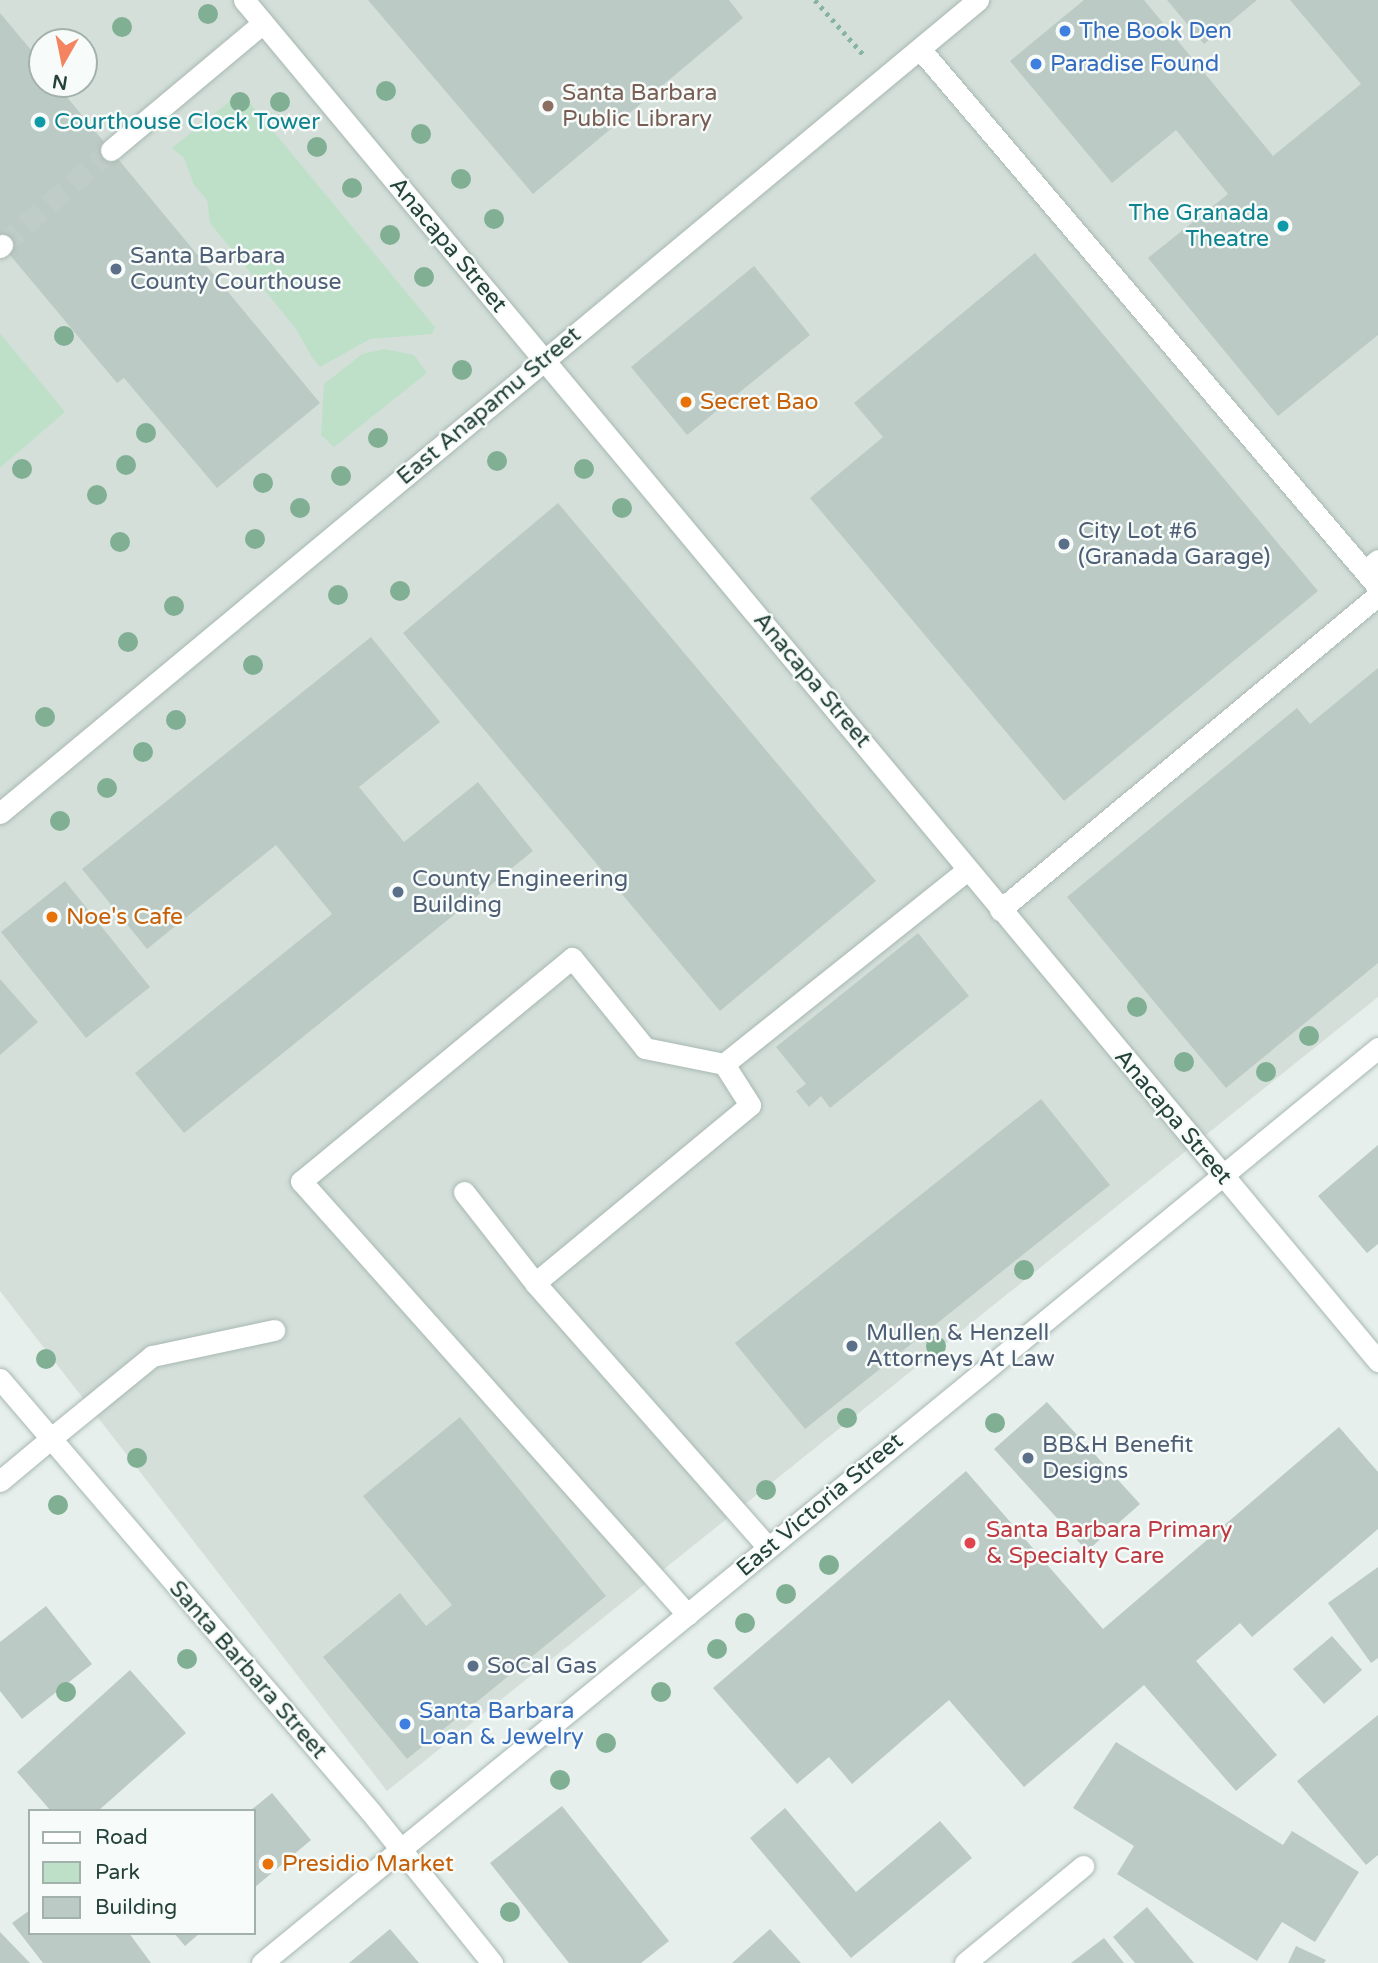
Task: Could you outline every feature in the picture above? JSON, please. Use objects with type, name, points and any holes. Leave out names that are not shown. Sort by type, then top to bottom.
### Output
[{"type":"street","name":"Anacapa Street","points":[[244,0],[815,681],[1000,910],[1378,1362]]},
{"type":"street","name":"East Anapamu Street","points":[[0,813],[978,0]]},
{"type":"street","points":[[111,149],[263,23]]},
{"type":"street","points":[[920,49],[1374,573]]},
{"type":"street","points":[[1000,910],[1378,596]]},
{"type":"street","points":[[724,1064],[967,870]]},
{"type":"street","points":[[535,1283],[750,1105],[724,1064],[645,1048],[572,958],[301,1181],[688,1615]]},
{"type":"street","name":"East Victoria Street","points":[[262,1963],[1378,1048]]},
{"type":"street","points":[[464,1192],[535,1283],[768,1547]]},
{"type":"street","points":[[0,1480],[152,1356],[274,1330]]},
{"type":"street","name":"Santa Barbara Street","points":[[0,1379],[49,1440],[401,1850],[492,1963]]},
{"type":"street","points":[[965,1963],[1083,1866]]},
{"type":"path","points":[[815,0],[869,60]]},
{"type":"shaded area","points":[[0,0],[1378,0],[1378,997],[387,1791],[0,1291]]},
{"type":"green space","points":[[241,92],[435,327],[432,334],[370,339],[320,367],[313,359],[296,329],[210,223],[207,200],[194,185],[184,158],[172,148]]},
{"type":"green space","points":[[0,333],[65,412],[0,468]]},
{"type":"green space","points":[[385,349],[414,355],[427,373],[334,447],[321,435],[324,384],[362,354]]},
{"type":"building","name":"Santa Barbara Public Library","points":[[368,0],[729,0],[743,18],[533,194]]},
{"type":"building","points":[[1084,0],[1144,0],[1273,156],[1361,84],[1290,0],[1378,0],[1378,335],[1278,416],[1148,258],[1228,194],[1176,130],[1112,183],[1010,61]]},
{"type":"building","points":[[1167,0],[1257,0],[1204,44]]},
{"type":"building","name":"Santa Barbara County Courthouse","points":[[0,13],[28,46],[28,98],[68,98],[320,403],[217,488],[124,378],[117,383],[0,243]]},
{"type":"building","name":"City Lot #6 (Granada Garage)","points":[[1035,253],[1318,591],[1064,801],[810,498],[883,437],[854,403]]},
{"type":"building","points":[[754,266],[810,335],[687,435],[631,367]]},
{"type":"building","points":[[558,503],[876,881],[720,1011],[403,633]]},
{"type":"building","name":"County Engineering Building","points":[[371,637],[440,722],[359,787],[404,842],[478,782],[533,851],[184,1133],[135,1073],[332,914],[276,845],[147,949],[82,869]]},
{"type":"building","points":[[1378,668],[1378,963],[1226,1088],[1067,897],[1297,708],[1310,724]]},
{"type":"building","points":[[65,881],[150,987],[86,1038],[1,932]]},
{"type":"building","points":[[918,933],[969,996],[830,1108],[821,1096],[809,1107],[796,1091],[806,1084],[776,1047]]},
{"type":"building","points":[[0,979],[38,1022],[0,1055]]},
{"type":"building","points":[[1041,1099],[1110,1185],[805,1429],[735,1343]]},
{"type":"building","points":[[1378,1145],[1378,1244],[1367,1253],[1318,1196]]},
{"type":"building","points":[[1047,1402],[1140,1504],[1087,1551],[994,1449]]},
{"type":"building","points":[[460,1417],[606,1596],[407,1759],[323,1657],[400,1593],[426,1626],[452,1605],[363,1496]]},
{"type":"building","points":[[1339,1427],[1378,1472],[1378,1529],[1252,1637],[1240,1623],[1196,1661],[1277,1755],[1236,1791],[1144,1685],[1024,1787],[949,1700],[852,1784],[829,1757],[797,1784],[713,1688],[966,1471],[1103,1629]]},
{"type":"building","points":[[1378,1567],[1378,1658],[1371,1663],[1328,1603]]},
{"type":"building","points":[[46,1606],[92,1664],[22,1719],[0,1691],[0,1642]]},
{"type":"building","points":[[1332,1636],[1362,1670],[1324,1704],[1293,1669]]},
{"type":"building","points":[[130,1670],[186,1733],[100,1809],[49,1809],[17,1772]]},
{"type":"building","points":[[1378,1715],[1378,1855],[1366,1865],[1297,1781]]},
{"type":"building","points":[[1116,1742],[1283,1845],[1292,1831],[1359,1872],[1315,1942],[1282,1922],[1257,1961],[1117,1874],[1134,1846],[1073,1808]]},
{"type":"building","name":"Presidio Market","points":[[272,1793],[311,1840],[256,1886],[256,1809],[252,1809]]},
{"type":"building","points":[[562,1806],[669,1941],[641,1963],[569,1963],[490,1863]]},
{"type":"building","points":[[785,1808],[856,1892],[940,1821],[972,1858],[851,1958],[750,1838]]},
{"type":"building","points":[[1147,1907],[1194,1963],[1135,1963],[1113,1937]]},
{"type":"building","points":[[28,1911],[28,1935],[130,1935],[151,1963],[43,1963],[12,1923]]},
{"type":"building","points":[[390,1929],[419,1963],[349,1963]]},
{"type":"building","points":[[770,1929],[801,1963],[732,1963]]},
{"type":"building","points":[[0,1932],[30,1963],[0,1963]]},
{"type":"building","points":[[176,1935],[198,1935],[185,1946]]},
{"type":"building","points":[[1104,1938],[1124,1963],[1071,1963]]},
{"type":"building","points":[[1296,1946],[1326,1960],[1324,1963],[1288,1963]]},
{"type":"tunnel","points":[[2,245],[111,150]]},
{"type":"place","name":"The Book Den","points":[[1065,31]]},
{"type":"place","name":"Paradise Found","points":[[1036,64]]},
{"type":"place","name":"Santa Barbara Public Library","points":[[548,106]]},
{"type":"place","name":"Courthouse Clock Tower","points":[[40,122]]},
{"type":"place","name":"The Granada Theatre","points":[[1283,226]]},
{"type":"place","name":"Santa Barbara County Courthouse","points":[[116,269]]},
{"type":"place","name":"Secret Bao","points":[[686,402]]},
{"type":"place","name":"City Lot #6 (Granada Garage)","points":[[1064,544]]},
{"type":"place","name":"County Engineering Building","points":[[398,892]]},
{"type":"place","name":"Noe's Cafe","points":[[52,917]]},
{"type":"place","name":"Mullen & Henzell Attorneys At Law","points":[[852,1346]]},
{"type":"place","name":"BB&H Benefit Designs","points":[[1028,1458]]},
{"type":"place","name":"Santa Barbara Primary & Specialty Care","points":[[970,1543]]},
{"type":"place","name":"SoCal Gas","points":[[473,1666]]},
{"type":"place","name":"Santa Barbara Loan & Jewelry","points":[[405,1724]]},
{"type":"place","name":"Presidio Market","points":[[268,1864]]}]
